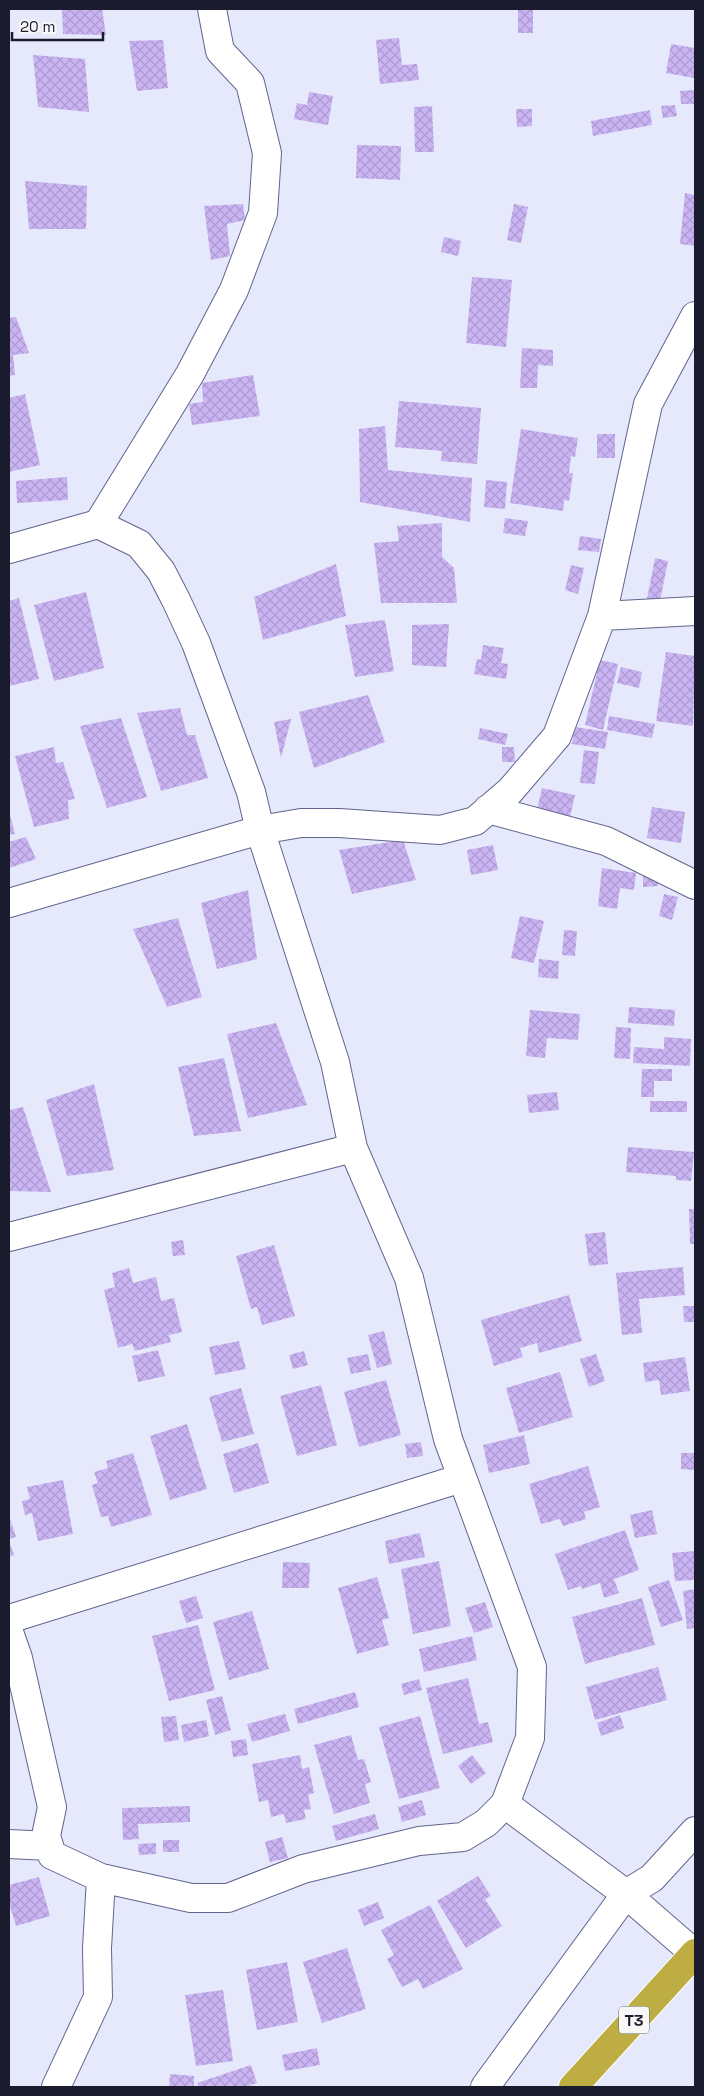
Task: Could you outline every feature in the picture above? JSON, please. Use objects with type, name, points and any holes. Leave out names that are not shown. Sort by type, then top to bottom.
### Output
[{"type":"highway","name":"T3","points":[[573,2087],[695,1953]]},
{"type":"street","points":[[98,524],[199,357],[234,290],[263,213],[267,153],[250,83],[220,51],[212,9]]},
{"type":"street","points":[[9,903],[260,830],[301,823],[340,823],[440,830],[475,821],[510,790],[557,736],[602,616],[648,404],[695,316]]},
{"type":"street","points":[[9,549],[98,524],[139,544],[161,571],[203,661],[251,792],[260,830],[336,1062],[353,1148],[409,1278],[448,1439],[532,1667],[530,1738],[505,1804],[486,1823],[463,1837],[420,1841],[303,1869],[228,1898],[191,1898],[101,1878],[52,1855],[46,1836],[52,1807],[18,1658],[9,1632]]},
{"type":"street","points":[[602,616],[695,611]]},
{"type":"street","points":[[488,809],[606,841],[695,885]]},
{"type":"street","points":[[9,1237],[353,1148]]},
{"type":"street","points":[[9,1619],[462,1478]]},
{"type":"street","points":[[505,1804],[626,1894],[695,1953]]},
{"type":"street","points":[[485,2087],[626,1894],[652,1878],[695,1831]]},
{"type":"street","points":[[9,1844],[49,1846]]},
{"type":"street","points":[[56,2087],[98,1997],[97,1948],[101,1878]]},
{"type":"building","points":[[62,9],[102,9],[106,35],[63,34]]},
{"type":"building","points":[[518,9],[533,9],[533,33],[518,33]]},
{"type":"building","points":[[399,38],[402,65],[417,64],[419,80],[380,84],[376,40]]},
{"type":"building","points":[[163,40],[168,88],[137,91],[129,41]]},
{"type":"building","points":[[671,44],[695,48],[694,78],[666,73]]},
{"type":"building","points":[[33,55],[85,59],[89,112],[38,107]]},
{"type":"building","points":[[695,90],[695,104],[681,104],[680,91]]},
{"type":"building","points":[[309,92],[333,96],[328,125],[294,119],[297,103],[307,105]]},
{"type":"building","points":[[675,105],[677,116],[663,118],[661,106]]},
{"type":"building","points":[[432,106],[434,152],[415,152],[414,107]]},
{"type":"building","points":[[516,109],[532,109],[532,126],[517,127]]},
{"type":"building","points":[[650,110],[652,125],[593,136],[591,121]]},
{"type":"building","points":[[357,145],[401,146],[400,180],[356,178]]},
{"type":"building","points":[[25,181],[87,186],[86,229],[29,229]]},
{"type":"building","points":[[685,193],[695,195],[695,246],[680,244]]},
{"type":"building","points":[[243,204],[245,220],[227,224],[230,256],[211,260],[204,206]]},
{"type":"building","points":[[514,204],[528,207],[521,243],[507,240]]},
{"type":"building","points":[[444,237],[461,241],[458,256],[441,252]]},
{"type":"building","points":[[472,277],[512,280],[506,347],[466,343]]},
{"type":"building","points":[[16,317],[29,353],[13,355],[15,375],[9,376],[9,318]]},
{"type":"building","points":[[522,348],[553,350],[553,366],[538,365],[537,388],[520,388]]},
{"type":"building","points":[[253,375],[260,416],[192,425],[189,404],[203,402],[202,383]]},
{"type":"building","points":[[25,394],[40,465],[9,472],[9,398]]},
{"type":"building","points":[[399,401],[481,408],[477,464],[441,461],[442,451],[395,447]]},
{"type":"building","points":[[385,426],[388,470],[472,478],[470,522],[360,502],[359,429]]},
{"type":"building","points":[[521,429],[578,438],[575,457],[571,456],[569,473],[573,473],[569,501],[564,500],[563,511],[510,503]]},
{"type":"building","points":[[597,434],[615,434],[615,458],[597,458]]},
{"type":"building","points":[[67,477],[68,500],[17,503],[16,481]]},
{"type":"building","points":[[486,480],[507,482],[505,509],[484,507]]},
{"type":"building","points":[[505,518],[528,521],[525,536],[503,533]]},
{"type":"building","points":[[442,523],[442,557],[454,568],[457,603],[381,603],[374,543],[399,541],[397,526]]},
{"type":"building","points":[[580,536],[601,539],[599,552],[578,550]]},
{"type":"building","points":[[655,558],[668,561],[660,601],[647,599]]},
{"type":"building","points":[[336,564],[346,616],[263,640],[254,597]]},
{"type":"building","points":[[571,565],[584,568],[578,594],[565,590]]},
{"type":"building","points":[[86,592],[104,668],[54,681],[34,605]]},
{"type":"building","points":[[19,598],[39,679],[9,686],[9,601]]},
{"type":"building","points":[[385,620],[394,671],[355,677],[345,625]]},
{"type":"building","points":[[449,624],[446,667],[412,665],[412,625]]},
{"type":"building","points":[[483,645],[504,648],[501,663],[508,664],[506,679],[474,674],[477,659],[481,660]]},
{"type":"building","points":[[666,652],[695,656],[693,726],[656,721]]},
{"type":"building","points":[[600,660],[618,664],[603,730],[585,725]]},
{"type":"building","points":[[621,667],[642,672],[639,688],[617,683]]},
{"type":"building","points":[[368,695],[385,742],[314,768],[299,712]]},
{"type":"building","points":[[180,708],[187,735],[195,735],[208,778],[161,791],[137,713]]},
{"type":"building","points":[[609,716],[655,724],[652,738],[607,730]]},
{"type":"building","points":[[121,718],[147,797],[107,808],[80,726]]},
{"type":"building","points":[[291,719],[281,758],[274,722]]},
{"type":"building","points":[[575,727],[608,732],[605,749],[572,744]]},
{"type":"building","points":[[480,728],[508,734],[505,745],[478,739]]},
{"type":"building","points":[[54,747],[56,763],[63,762],[75,799],[68,800],[69,819],[34,827],[15,756]]},
{"type":"building","points":[[502,747],[514,747],[515,762],[502,762]]},
{"type":"building","points":[[584,750],[599,752],[595,784],[580,783]]},
{"type":"building","points":[[542,788],[575,795],[570,817],[536,814]]},
{"type":"building","points":[[652,807],[685,812],[681,843],[647,838]]},
{"type":"building","points":[[9,811],[15,834],[9,835]]},
{"type":"building","points":[[26,837],[36,859],[9,868],[9,842]]},
{"type":"building","points":[[403,840],[416,880],[352,894],[339,850]]},
{"type":"building","points":[[493,845],[498,870],[471,875],[467,850]]},
{"type":"building","points":[[602,868],[636,873],[634,890],[620,888],[617,909],[598,906]]},
{"type":"building","points":[[658,874],[658,886],[643,887],[643,875]]},
{"type":"building","points":[[248,890],[257,959],[217,969],[201,903]]},
{"type":"building","points":[[664,894],[678,897],[672,920],[659,916]]},
{"type":"building","points":[[520,916],[544,921],[534,963],[511,958]]},
{"type":"building","points":[[178,918],[202,997],[167,1007],[133,929]]},
{"type":"building","points":[[564,930],[577,931],[575,956],[562,955]]},
{"type":"building","points":[[539,959],[559,961],[558,979],[538,977]]},
{"type":"building","points":[[629,1007],[675,1010],[674,1026],[628,1023]]},
{"type":"building","points":[[530,1010],[580,1014],[578,1040],[547,1038],[545,1058],[526,1056]]},
{"type":"building","points":[[276,1023],[307,1105],[248,1118],[227,1034]]},
{"type":"building","points":[[616,1027],[631,1028],[630,1059],[614,1058]]},
{"type":"building","points":[[664,1037],[691,1039],[690,1066],[633,1063],[634,1047],[664,1049]]},
{"type":"building","points":[[224,1058],[241,1131],[194,1136],[178,1067]]},
{"type":"building","points":[[642,1069],[672,1069],[672,1081],[654,1081],[654,1097],[641,1097]]},
{"type":"building","points":[[94,1084],[114,1170],[67,1176],[46,1100]]},
{"type":"building","points":[[557,1092],[559,1110],[529,1113],[527,1095]]},
{"type":"building","points":[[650,1101],[687,1101],[687,1112],[650,1112]]},
{"type":"building","points":[[23,1107],[51,1192],[9,1191],[9,1110]]},
{"type":"building","points":[[628,1147],[694,1152],[691,1181],[676,1180],[676,1176],[626,1172]]},
{"type":"building","points":[[689,1209],[695,1209],[695,1244],[690,1244]]},
{"type":"building","points":[[605,1232],[608,1264],[589,1266],[585,1234]]},
{"type":"building","points":[[183,1240],[185,1255],[173,1256],[171,1242]]},
{"type":"building","points":[[274,1245],[295,1316],[262,1325],[257,1307],[251,1309],[236,1256]]},
{"type":"building","points":[[683,1267],[685,1295],[639,1299],[642,1333],[622,1335],[616,1273]]},
{"type":"building","points":[[129,1268],[133,1283],[156,1277],[161,1301],[174,1298],[182,1332],[169,1335],[171,1342],[135,1351],[132,1344],[118,1348],[104,1290],[115,1287],[112,1273]]},
{"type":"building","points":[[569,1295],[582,1341],[539,1353],[537,1343],[520,1348],[523,1357],[494,1366],[481,1320]]},
{"type":"building","points":[[683,1306],[695,1306],[695,1322],[684,1322]]},
{"type":"building","points":[[384,1331],[392,1364],[377,1368],[368,1335]]},
{"type":"building","points":[[239,1341],[246,1369],[215,1375],[209,1347]]},
{"type":"building","points":[[158,1350],[165,1376],[138,1382],[132,1356]]},
{"type":"building","points":[[304,1351],[308,1365],[293,1369],[289,1355]]},
{"type":"building","points":[[368,1354],[371,1370],[351,1374],[347,1358]]},
{"type":"building","points":[[596,1354],[605,1381],[589,1387],[580,1359]]},
{"type":"building","points":[[685,1357],[690,1391],[661,1395],[659,1380],[645,1382],[643,1363]]},
{"type":"building","points":[[560,1372],[573,1417],[519,1433],[506,1388]]},
{"type":"building","points":[[386,1380],[401,1435],[359,1447],[344,1392]]},
{"type":"building","points":[[321,1385],[337,1445],[297,1456],[280,1396]]},
{"type":"building","points":[[241,1388],[254,1434],[222,1442],[209,1397]]},
{"type":"building","points":[[187,1424],[207,1489],[170,1500],[150,1436]]},
{"type":"building","points":[[524,1435],[530,1464],[489,1473],[483,1445]]},
{"type":"building","points":[[421,1442],[423,1456],[407,1458],[405,1444]]},
{"type":"building","points":[[258,1443],[269,1483],[234,1493],[223,1454]]},
{"type":"building","points":[[133,1453],[152,1515],[111,1527],[108,1516],[101,1517],[92,1485],[98,1483],[94,1472],[108,1468],[106,1461]]},
{"type":"building","points":[[681,1453],[695,1453],[695,1470],[681,1469]]},
{"type":"building","points":[[588,1466],[600,1507],[584,1512],[586,1519],[563,1526],[560,1519],[541,1524],[529,1484]]},
{"type":"building","points":[[63,1480],[73,1534],[38,1541],[32,1513],[25,1515],[22,1501],[30,1499],[27,1487]]},
{"type":"building","points":[[652,1510],[657,1534],[635,1538],[630,1515]]},
{"type":"building","points":[[9,1516],[16,1537],[9,1539]]},
{"type":"building","points":[[625,1530],[639,1570],[614,1579],[619,1593],[604,1598],[600,1583],[582,1589],[581,1586],[568,1590],[555,1554]]},
{"type":"building","points":[[420,1533],[425,1557],[389,1564],[385,1541]]},
{"type":"building","points":[[9,1541],[14,1555],[9,1557]]},
{"type":"building","points":[[695,1551],[695,1580],[675,1581],[672,1553]]},
{"type":"building","points":[[439,1561],[451,1626],[413,1634],[401,1569]]},
{"type":"building","points":[[283,1562],[310,1563],[309,1588],[282,1588]]},
{"type":"building","points":[[377,1577],[389,1618],[382,1620],[389,1645],[357,1654],[338,1588]]},
{"type":"building","points":[[669,1580],[683,1620],[661,1627],[648,1587]]},
{"type":"building","points":[[695,1589],[695,1628],[687,1629],[683,1591]]},
{"type":"building","points":[[196,1596],[203,1618],[186,1623],[179,1601]]},
{"type":"building","points":[[642,1598],[655,1645],[585,1664],[572,1617]]},
{"type":"building","points":[[485,1602],[493,1627],[474,1633],[465,1608]]},
{"type":"building","points":[[252,1611],[269,1669],[229,1680],[213,1622]]},
{"type":"building","points":[[198,1625],[215,1690],[169,1701],[152,1636]]},
{"type":"building","points":[[472,1636],[477,1660],[424,1672],[419,1649]]},
{"type":"building","points":[[658,1667],[667,1700],[595,1720],[586,1687]]},
{"type":"building","points":[[468,1678],[479,1724],[488,1722],[493,1742],[443,1754],[426,1688]]},
{"type":"building","points":[[419,1679],[422,1690],[404,1695],[401,1684]]},
{"type":"building","points":[[355,1692],[359,1707],[298,1724],[294,1709]]},
{"type":"building","points":[[222,1696],[231,1730],[215,1735],[206,1700]]},
{"type":"building","points":[[285,1714],[290,1731],[252,1742],[247,1724]]},
{"type":"building","points":[[620,1715],[624,1728],[601,1736],[597,1723]]},
{"type":"building","points":[[176,1716],[179,1740],[164,1742],[161,1717]]},
{"type":"building","points":[[420,1716],[440,1788],[399,1799],[379,1727]]},
{"type":"building","points":[[206,1720],[209,1736],[184,1742],[181,1725]]},
{"type":"building","points":[[351,1735],[358,1760],[364,1759],[371,1782],[365,1784],[370,1803],[334,1814],[314,1745]]},
{"type":"building","points":[[246,1739],[248,1755],[233,1757],[231,1741]]},
{"type":"building","points":[[300,1755],[302,1769],[309,1767],[314,1793],[308,1795],[311,1809],[304,1810],[306,1819],[286,1823],[284,1814],[271,1817],[268,1800],[259,1802],[252,1764]]},
{"type":"building","points":[[472,1755],[486,1773],[471,1784],[458,1766]]},
{"type":"building","points":[[422,1800],[426,1815],[402,1822],[398,1807]]},
{"type":"building","points":[[190,1806],[190,1822],[138,1824],[139,1839],[123,1840],[122,1808]]},
{"type":"building","points":[[375,1814],[379,1829],[336,1841],[332,1826]]},
{"type":"building","points":[[282,1837],[288,1858],[270,1862],[265,1842]]},
{"type":"building","points":[[163,1840],[179,1840],[179,1852],[163,1852]]},
{"type":"building","points":[[156,1843],[156,1854],[139,1855],[138,1844]]},
{"type":"building","points":[[478,1876],[491,1896],[485,1899],[502,1926],[466,1948],[437,1901]]},
{"type":"building","points":[[39,1877],[50,1916],[16,1926],[9,1903],[9,1885]]},
{"type":"building","points":[[378,1902],[384,1918],[364,1926],[358,1910]]},
{"type":"building","points":[[430,1905],[463,1969],[423,1989],[418,1979],[402,1987],[387,1959],[394,1955],[381,1930]]},
{"type":"building","points":[[347,1948],[366,2009],[322,2023],[303,1962]]},
{"type":"building","points":[[287,1962],[298,2022],[257,2030],[246,1970]]},
{"type":"building","points":[[223,1990],[233,2061],[196,2066],[185,1995]]},
{"type":"building","points":[[317,2048],[320,2065],[285,2071],[282,2055]]},
{"type":"building","points":[[251,2065],[257,2083],[245,2087],[199,2087],[197,2083]]},
{"type":"building","points":[[170,2074],[194,2076],[194,2087],[169,2087]]}]
